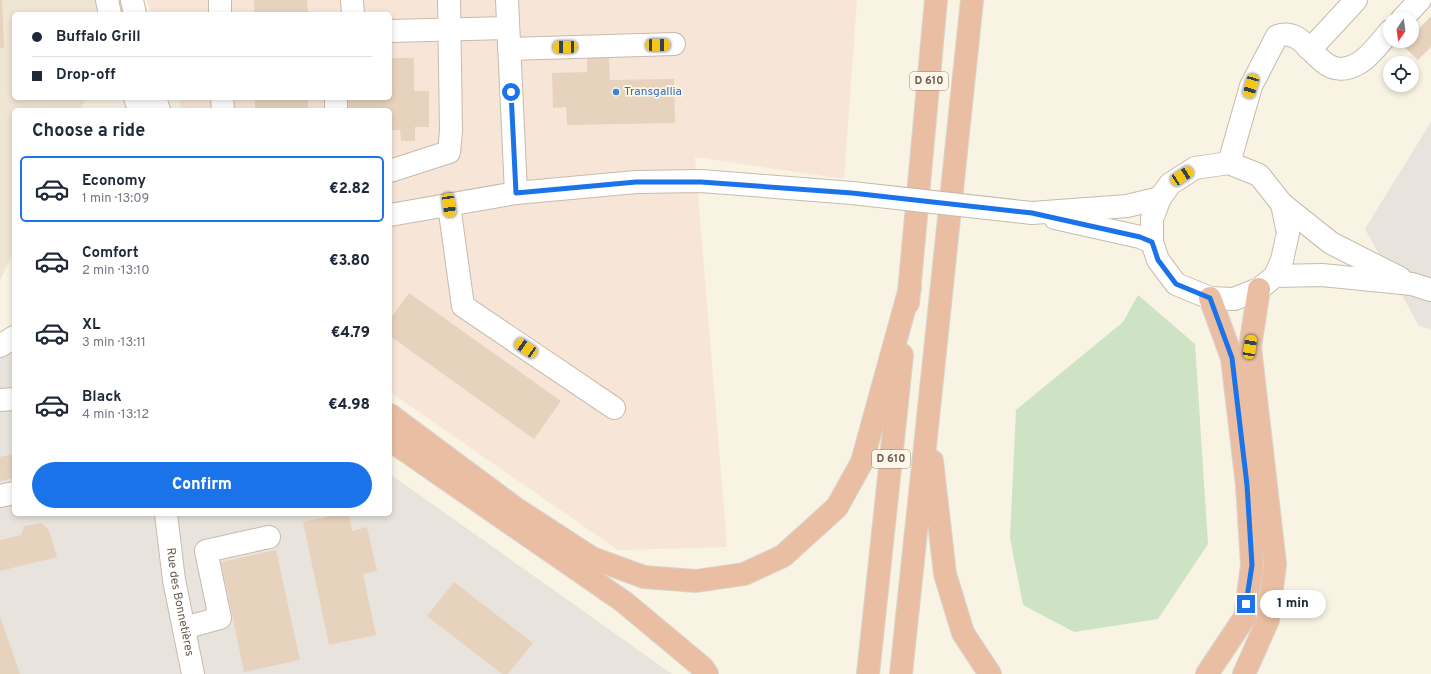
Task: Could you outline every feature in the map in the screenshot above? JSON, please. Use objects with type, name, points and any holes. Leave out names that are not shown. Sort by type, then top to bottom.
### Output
[{"type":"highway","name":"D 610","points":[[868,674],[910,288],[936,0]]},
{"type":"highway","name":"D 610","points":[[901,674],[972,0]]},
{"type":"highway","points":[[1244,674],[1268,620],[1275,564],[1250,347],[1267,282]]},
{"type":"highway","points":[[392,416],[515,508],[592,558],[644,577],[696,581],[744,574],[783,556],[837,507],[862,462],[910,288]]},
{"type":"highway","points":[[1207,674],[1245,617],[1252,565],[1247,485],[1232,358],[1210,298]]},
{"type":"highway","points":[[928,419],[945,574],[963,633],[990,674]]},
{"type":"highway","points":[[392,441],[624,602],[703,668],[707,674]]},
{"type":"street","points":[[107,0],[110,12]]},
{"type":"street","points":[[132,0],[135,12]]},
{"type":"street","points":[[220,0],[220,12]]},
{"type":"street","points":[[352,0],[353,12]]},
{"type":"street","points":[[392,170],[449,152],[451,131],[449,0]]},
{"type":"street","points":[[507,0],[516,193]]},
{"type":"street","points":[[1308,48],[1318,41],[1356,0]]},
{"type":"street","points":[[1409,12],[1420,0]]},
{"type":"street","points":[[392,31],[449,29],[509,38],[674,44]]},
{"type":"street","points":[[1229,163],[1251,86],[1277,36],[1286,33],[1296,36],[1331,68],[1344,69],[1360,62],[1383,38]]},
{"type":"street","points":[[1229,163],[1259,175],[1282,204],[1331,243],[1421,287],[1322,275],[1267,282],[1234,299],[1210,298],[1176,284],[1158,260],[1152,242],[1152,219],[1160,198],[1170,184],[1195,168],[1229,163]]},
{"type":"street","points":[[392,215],[516,193],[636,182],[686,182],[852,193],[1032,213],[1140,237],[1152,242]]},
{"type":"street","points":[[1032,213],[1128,206],[1160,198]]},
{"type":"street","points":[[1267,282],[1282,260],[1288,233],[1282,204]]},
{"type":"street","points":[[449,205],[463,306],[614,408]]},
{"type":"street","points":[[0,346],[12,337]]},
{"type":"street","points":[[0,400],[12,398]]},
{"type":"street","points":[[0,496],[12,493]]},
{"type":"street","name":"Rue des Bonnetières","points":[[168,519],[174,580],[193,674]]},
{"type":"street","points":[[184,628],[220,618],[206,551],[269,537]]},
{"type":"shaded area","points":[[0,0],[133,0],[127,12],[12,12],[12,100],[85,100],[82,108],[12,108],[12,255],[0,281]]},
{"type":"shaded area","points":[[147,0],[857,0],[844,179],[695,157],[727,547],[618,550],[392,393],[392,108],[181,108],[179,100],[392,100],[392,12],[150,12]]},
{"type":"shaded area","points":[[1431,122],[1431,329],[1419,326],[1365,229]]},
{"type":"shaded area","points":[[12,344],[12,516],[392,516],[392,475],[672,674],[0,674],[0,345]]},
{"type":"green space","points":[[1138,295],[1195,344],[1208,544],[1158,619],[1074,632],[1023,605],[1010,538],[1016,410],[1123,322]]},
{"type":"building","points":[[0,0],[2,0],[4,48],[0,48]]},
{"type":"building","points":[[254,0],[307,0],[308,12],[254,12]]},
{"type":"building","points":[[1431,16],[1431,47],[1419,59],[1419,56],[1414,56],[1405,48],[1419,48],[1419,29]]},
{"type":"building","name":"Transgallia","points":[[609,57],[610,80],[674,79],[675,123],[567,125],[566,107],[553,108],[552,73],[587,72],[587,58]]},
{"type":"building","points":[[392,58],[414,58],[414,91],[429,91],[429,127],[415,127],[415,141],[401,141],[400,130],[392,130],[392,108],[343,108],[342,100],[392,100]]},
{"type":"building","points":[[255,100],[308,100],[308,108],[255,108]]},
{"type":"building","points":[[409,293],[561,401],[534,439],[392,337],[392,316]]},
{"type":"building","points":[[12,454],[12,478],[0,481],[0,457]]},
{"type":"building","points":[[332,516],[349,516],[352,531],[367,527],[377,571],[363,574],[376,635],[329,645],[303,522]]},
{"type":"building","points":[[42,523],[49,530],[57,557],[0,571],[0,540],[21,535],[24,526]]},
{"type":"building","points":[[276,550],[300,660],[244,672],[221,562]]},
{"type":"building","points":[[454,582],[533,643],[508,674],[502,674],[427,616]]},
{"type":"building","points":[[0,616],[20,674],[0,674]]},
{"type":"place","name":"Transgallia","points":[[616,92]]},
{"type":"route","points":[[511,92],[516,193],[636,182],[701,182],[852,193],[1032,213],[1140,237],[1152,242],[1158,260],[1176,284],[1210,298],[1232,358],[1247,485],[1252,565],[1246,604]]}]
